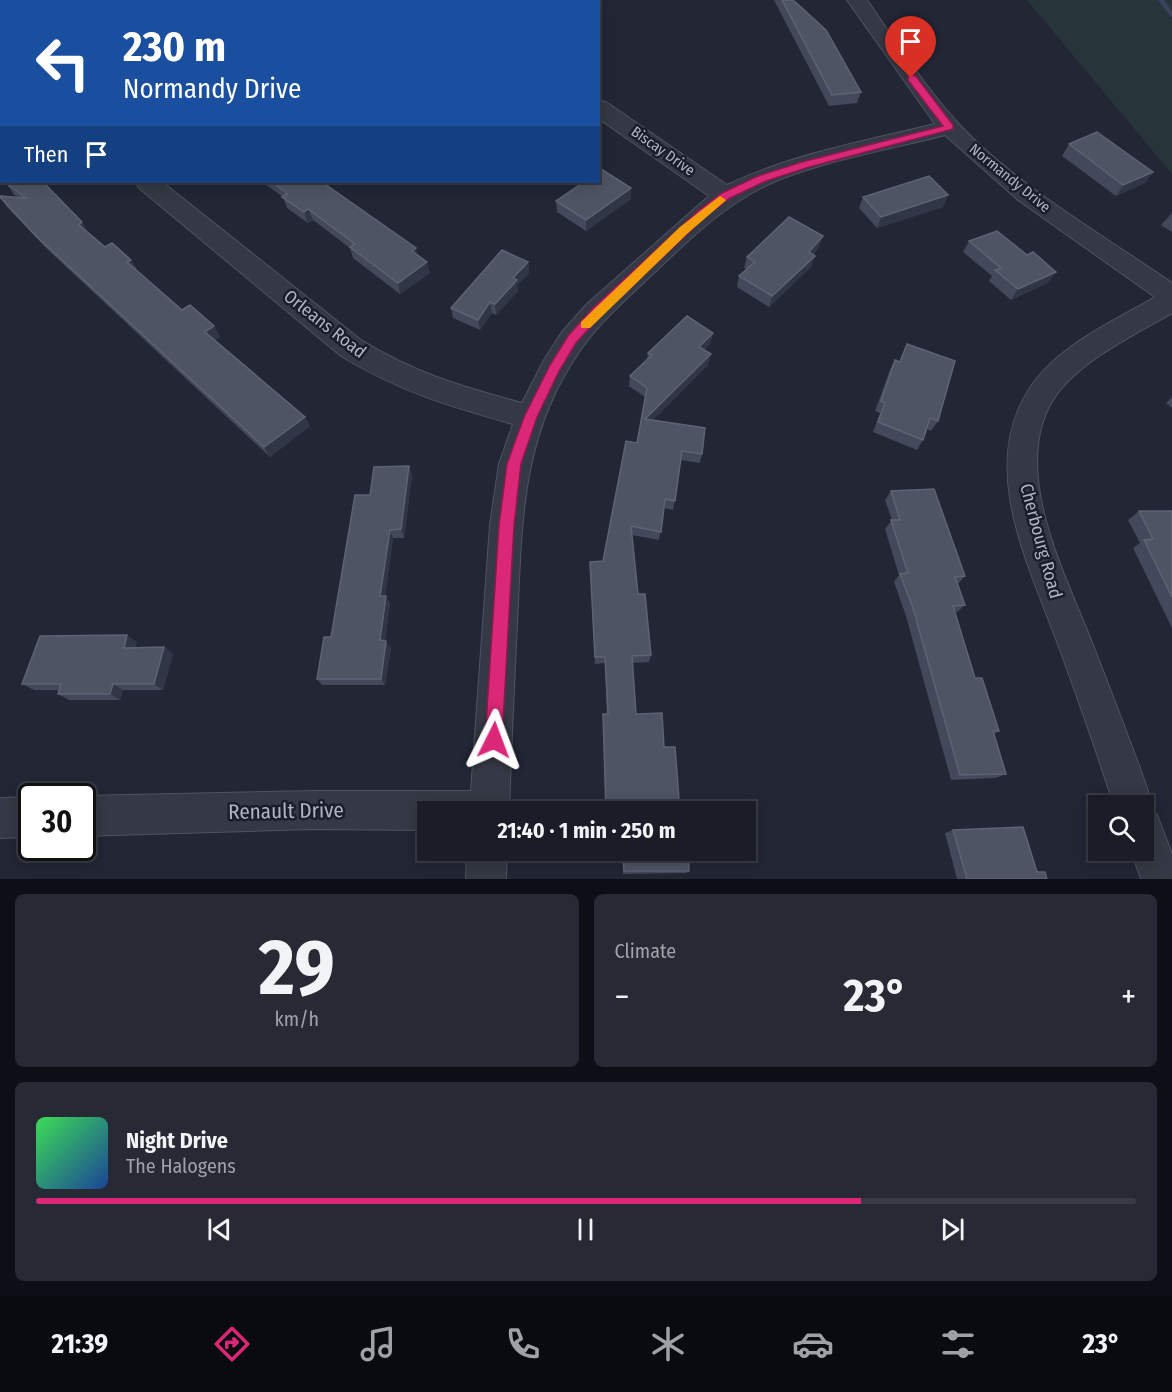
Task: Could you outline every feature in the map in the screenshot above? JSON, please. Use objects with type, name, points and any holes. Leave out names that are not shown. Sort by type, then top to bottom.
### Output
[{"type":"street","name":"Normandy Drive","points":[[857,0],[864,6],[902,66],[950,127],[989,164],[1172,298]]},
{"type":"street","name":"Biscay Drive","points":[[600,108],[726,196]]},
{"type":"street","points":[[490,801],[506,525],[514,464],[530,417],[554,368],[572,340],[597,311],[702,214],[726,196],[762,178],[806,164],[950,127]]},
{"type":"street","name":"Orleans Road","points":[[148,183],[351,348],[387,370],[438,392],[530,417]]},
{"type":"street","name":"Cherbourg Road","points":[[1130,795],[1044,563],[1027,502],[1022,464],[1026,430],[1036,400],[1054,376],[1172,298]]},
{"type":"street","name":"Renault Drive","points":[[96,816],[314,810],[417,811]]},
{"type":"street","points":[[0,818],[18,817]]},
{"type":"street","points":[[1154,860],[1161,879]]},
{"type":"street","points":[[486,879],[487,861]]},
{"type":"shaded area","points":[[1027,0],[1172,0],[1172,174]]},
{"type":"building","points":[[782,0],[793,0],[826,30],[861,92],[832,95]]},
{"type":"building","points":[[1097,132],[1153,172],[1123,185],[1069,144]]},
{"type":"building","points":[[600,170],[631,188],[586,220],[556,201],[583,183],[600,183]]},
{"type":"building","points":[[929,176],[948,195],[881,217],[863,197]]},
{"type":"building","points":[[6,183],[44,183],[82,222],[79,225],[105,247],[112,243],[131,260],[127,262],[182,310],[190,305],[214,326],[205,332],[305,417],[264,447],[37,237],[0,196],[26,198]]},
{"type":"building","points":[[274,183],[323,183],[416,248],[412,251],[427,262],[398,283],[350,247],[355,244],[308,209],[304,212],[282,197],[287,194]]},
{"type":"building","points":[[789,217],[823,236],[809,252],[815,256],[772,296],[739,276],[755,262],[747,257]]},
{"type":"building","points":[[997,231],[1027,255],[1033,252],[1056,272],[1018,289],[995,270],[1001,268],[969,241]]},
{"type":"building","points":[[502,250],[528,262],[513,278],[517,280],[495,304],[490,302],[478,320],[451,308]]},
{"type":"building","points":[[687,316],[713,333],[699,347],[711,354],[645,419],[705,428],[702,454],[682,451],[675,501],[665,499],[661,532],[631,526],[638,594],[645,594],[651,655],[632,656],[636,714],[662,713],[664,747],[675,747],[679,801],[606,801],[603,714],[608,714],[605,657],[595,657],[590,562],[603,561],[626,441],[637,443],[647,388],[630,376],[652,355],[648,353]]},
{"type":"building","points":[[907,344],[955,361],[938,421],[930,418],[923,440],[878,422],[885,403],[881,401],[895,360],[900,362]]},
{"type":"building","points":[[409,466],[401,529],[390,530],[380,596],[386,596],[380,640],[386,641],[381,679],[317,679],[324,637],[331,637],[355,495],[370,495],[374,467]]},
{"type":"building","points":[[934,489],[965,576],[955,577],[965,605],[953,606],[975,678],[982,678],[999,731],[993,731],[1006,774],[960,775],[913,608],[900,574],[908,573],[891,520],[900,520],[891,491]]},
{"type":"building","points":[[1139,511],[1172,511],[1172,597],[1144,540],[1153,539]]},
{"type":"building","points":[[127,635],[124,648],[164,647],[154,684],[113,684],[110,694],[58,694],[61,684],[22,684],[40,636]]},
{"type":"building","points":[[1023,827],[1037,872],[1045,872],[1047,879],[967,879],[953,830]]},
{"type":"building","points":[[624,861],[689,861],[689,871],[624,871]]},
{"type":"waterway","points":[[1161,0],[1172,15]]},
{"type":"slow traffic","points":[[585,325],[684,230],[720,200]]},
{"type":"route","points":[[494,740],[506,525],[514,464],[530,417],[554,368],[572,340],[597,311],[702,214],[726,196],[762,178],[806,164],[950,127],[911,78]]}]
